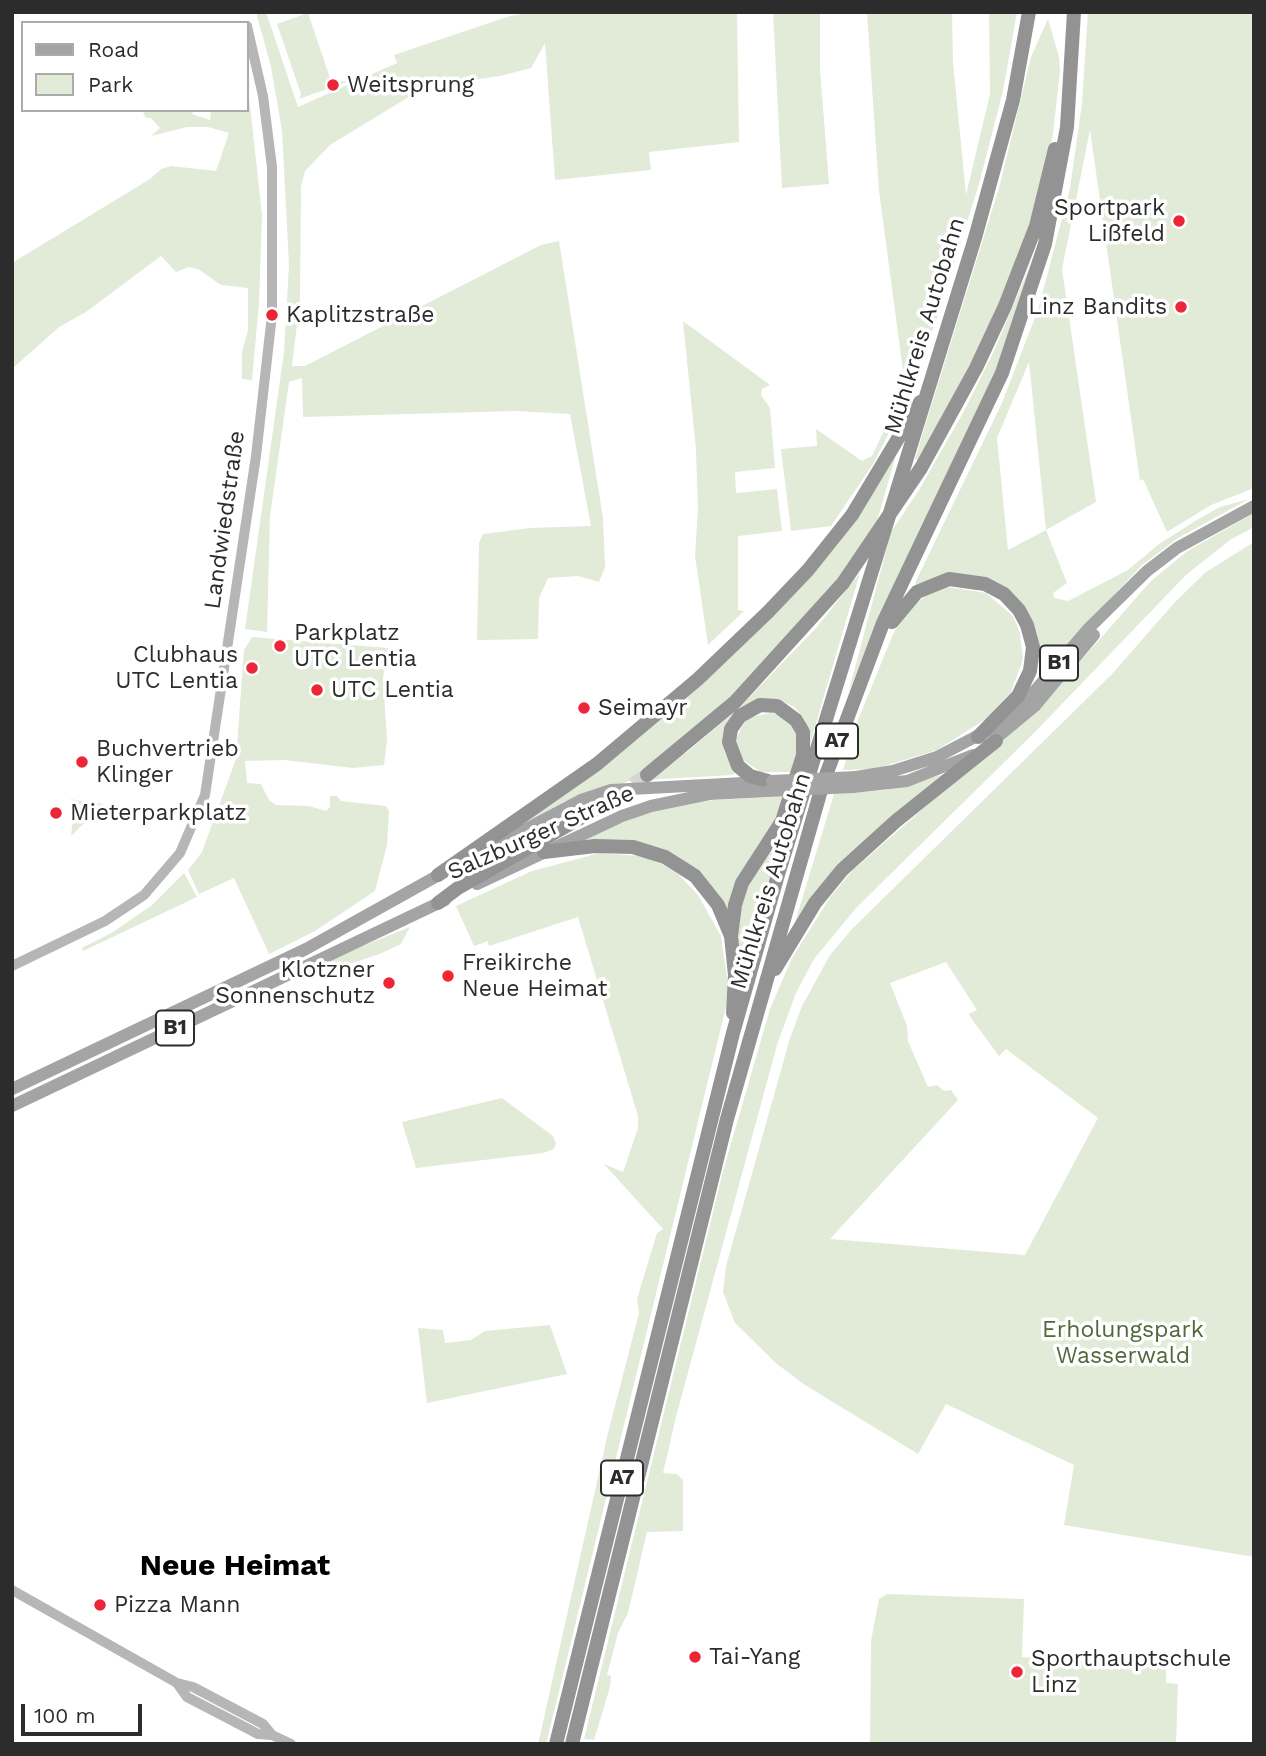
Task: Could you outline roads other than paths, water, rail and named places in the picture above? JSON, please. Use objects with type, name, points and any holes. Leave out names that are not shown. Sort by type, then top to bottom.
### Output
[{"type":"highway","name":"Mühlkreis Autobahn","points":[[556,1744],[733,1033],[777,878],[1000,151],[1013,100],[1029,12]]},
{"type":"highway","points":[[646,775],[735,702],[843,583],[921,468],[976,369],[1036,226],[1059,127],[1067,12]]},
{"type":"highway","name":"Mühlkreis Autobahn","points":[[572,1744],[750,1030],[823,783],[853,696],[883,623],[984,414],[1031,295],[1062,166],[1072,78],[1074,12]]},
{"type":"highway","points":[[438,875],[597,764],[698,679],[768,612],[808,570],[852,514],[928,389]]},
{"type":"highway","points":[[750,1030],[765,1003],[837,764],[886,635],[905,603],[917,592],[940,581],[974,580],[995,589],[1019,610],[1031,636],[1032,664],[1023,688],[1009,708],[978,737]]},
{"type":"highway","points":[[733,1033],[735,975],[731,936],[738,892],[747,873],[782,821],[804,744],[801,725],[791,714],[777,706],[760,705],[740,716],[731,729],[729,742],[731,755],[738,766],[750,776],[769,784]]},
{"type":"highway","points":[[775,969],[815,903],[842,870],[896,821],[996,741]]},
{"type":"highway","points":[[438,903],[458,888],[598,808]]},
{"type":"highway","points":[[544,852],[615,846],[633,847],[665,857],[695,876],[706,888],[718,905],[731,936]]},
{"type":"main road","name":"Landwiedstraße","points":[[12,966],[105,921],[144,895],[180,853],[205,795],[256,456],[272,315],[272,167],[261,83],[248,32]]},
{"type":"main road","name":"Salzburger Straße","points":[[855,782],[908,767],[978,737],[1015,710],[1135,583],[1177,548],[1254,506]]},
{"type":"main road","name":"Salzburger Straße","points":[[12,1089],[286,959],[571,804],[601,792],[643,786],[907,781],[969,757],[996,741],[1035,706],[1135,583]]},
{"type":"main road","name":"Salzburger Straße","points":[[12,1106],[544,852],[651,806],[769,784]]},
{"type":"main road","points":[[12,1590],[177,1683],[193,1686],[263,1724],[272,1735],[291,1744]]},
{"type":"tunnel","points":[[598,808],[647,775]]},
{"type":"place","name":"Weitsprung","points":[[333,85]]},
{"type":"place","name":"Sportpark Lißfeld","points":[[1179,221]]},
{"type":"place","name":"Linz Bandits","points":[[1181,307]]},
{"type":"place","name":"Kaplitzstraße","points":[[272,315]]},
{"type":"place","name":"Parkplatz UTC Lentia","points":[[280,646]]},
{"type":"place","name":"Clubhaus UTC Lentia","points":[[252,668]]},
{"type":"place","name":"UTC Lentia","points":[[317,690]]},
{"type":"place","name":"Seimayr","points":[[584,708]]},
{"type":"place","name":"Buchvertrieb Klinger","points":[[82,762]]},
{"type":"place","name":"Mieterparkplatz","points":[[56,813]]},
{"type":"place","name":"Freikirche Neue Heimat","points":[[448,976]]},
{"type":"place","name":"Klotzner Sonnenschutz","points":[[389,983]]},
{"type":"place","name":"Pizza Mann","points":[[100,1605]]},
{"type":"place","name":"Tai-Yang","points":[[695,1657]]},
{"type":"place","name":"Sporthauptschule Linz","points":[[1017,1672]]},
{"type":"district","name":"Neue Heimat","points":[[235,1566]]},
{"type":"park label","name":"Erholungspark Wasserwald","points":[[1123,1343]]}]
